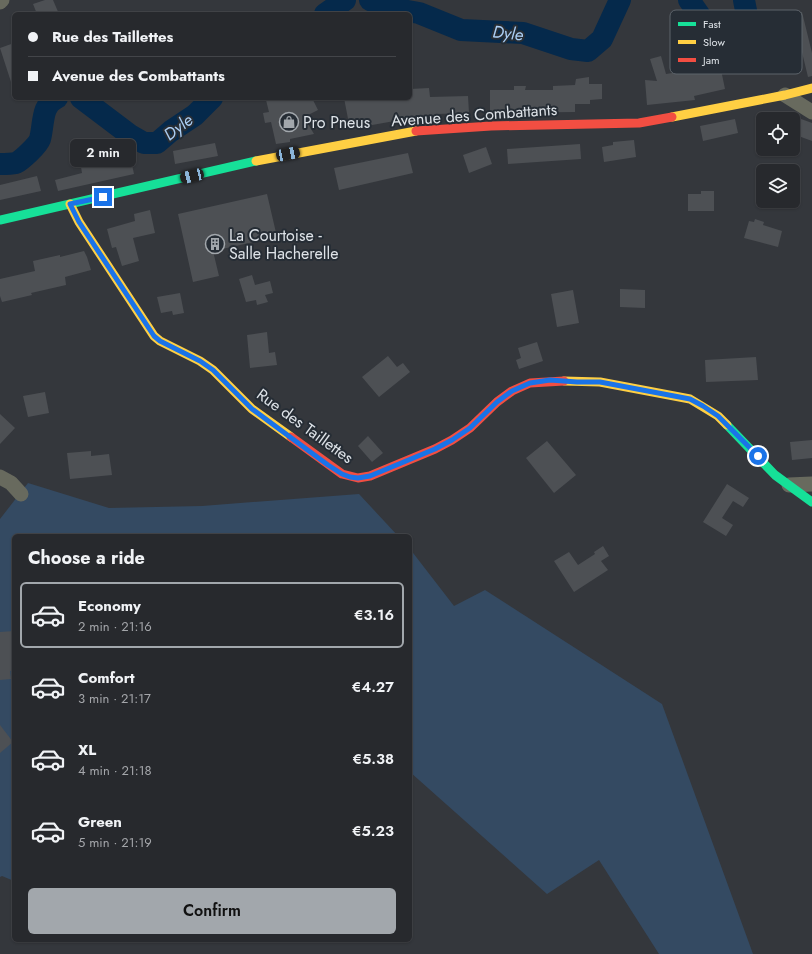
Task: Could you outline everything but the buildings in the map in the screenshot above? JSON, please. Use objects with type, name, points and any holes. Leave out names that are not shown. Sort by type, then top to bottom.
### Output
[{"type":"street","name":"Avenue des Combattants","points":[[0,220],[273,157],[408,132],[491,126],[639,123],[785,95],[812,88]]},
{"type":"street","points":[[785,95],[812,112]]},
{"type":"street","name":"Rue des Taillettes","points":[[70,204],[79,222],[154,336],[160,341],[200,361],[213,370],[252,409],[342,474],[358,478],[370,476],[435,449],[470,428],[497,402],[512,391],[530,383],[550,380],[600,382],[690,399],[703,406],[718,416],[775,475],[812,502]]},
{"type":"street","points":[[0,477],[11,483],[21,494]]},
{"type":"street","points":[[789,485],[812,484]]},
{"type":"shaded area","points":[[28,483],[109,508],[202,506],[359,494],[396,534],[12,534],[12,880],[2,876],[0,877],[0,519]]},
{"type":"shaded area","points":[[412,552],[454,606],[485,590],[662,704],[753,954],[659,954],[599,860],[547,894],[412,774]]},
{"type":"waterway","name":"Dyle","points":[[328,12],[345,0]]},
{"type":"waterway","name":"Dyle","points":[[370,0],[390,8],[419,13],[461,30],[523,33],[571,49],[588,51],[602,39],[620,0]]},
{"type":"waterway","name":"Dyle","points":[[689,0],[696,10]]},
{"type":"waterway","name":"Dyle","points":[[744,0],[746,10]]},
{"type":"waterway","name":"Dyle","points":[[0,164],[16,163],[26,156],[36,145],[40,139],[46,110],[48,105],[54,100]]},
{"type":"waterway","name":"Dyle","points":[[84,100],[130,135],[144,143],[157,143],[171,131],[195,115],[210,100]]},
{"type":"traffic: fast","points":[[0,220],[256,161]]},
{"type":"traffic: fast","points":[[727,425],[775,475],[812,502]]},
{"type":"traffic: slow","points":[[672,117],[785,95],[812,88]]},
{"type":"traffic: slow","points":[[256,161],[416,131]]},
{"type":"traffic: slow","points":[[70,204],[79,222],[154,336],[160,341],[200,361],[213,370],[252,409],[291,437]]},
{"type":"traffic: slow","points":[[564,381],[600,382],[690,399],[718,416],[727,425]]},
{"type":"traffic: jam","points":[[416,131],[491,126],[639,123],[672,117]]},
{"type":"traffic: jam","points":[[291,437],[342,474],[358,478],[370,476],[435,449],[452,440],[470,428],[497,402],[512,391],[530,383],[564,381]]},
{"type":"place","name":"Pro Pneus","points":[[289,122]]},
{"type":"place","name":"La Courtoise - Salle Hacherelle","points":[[215,244]]},
{"type":"route","points":[[103,197],[70,204],[79,222],[154,336],[160,341],[200,361],[213,370],[252,409],[342,474],[358,478],[370,476],[435,449],[470,428],[497,402],[512,391],[530,383],[550,380],[600,382],[690,399],[718,416],[758,456]]}]
